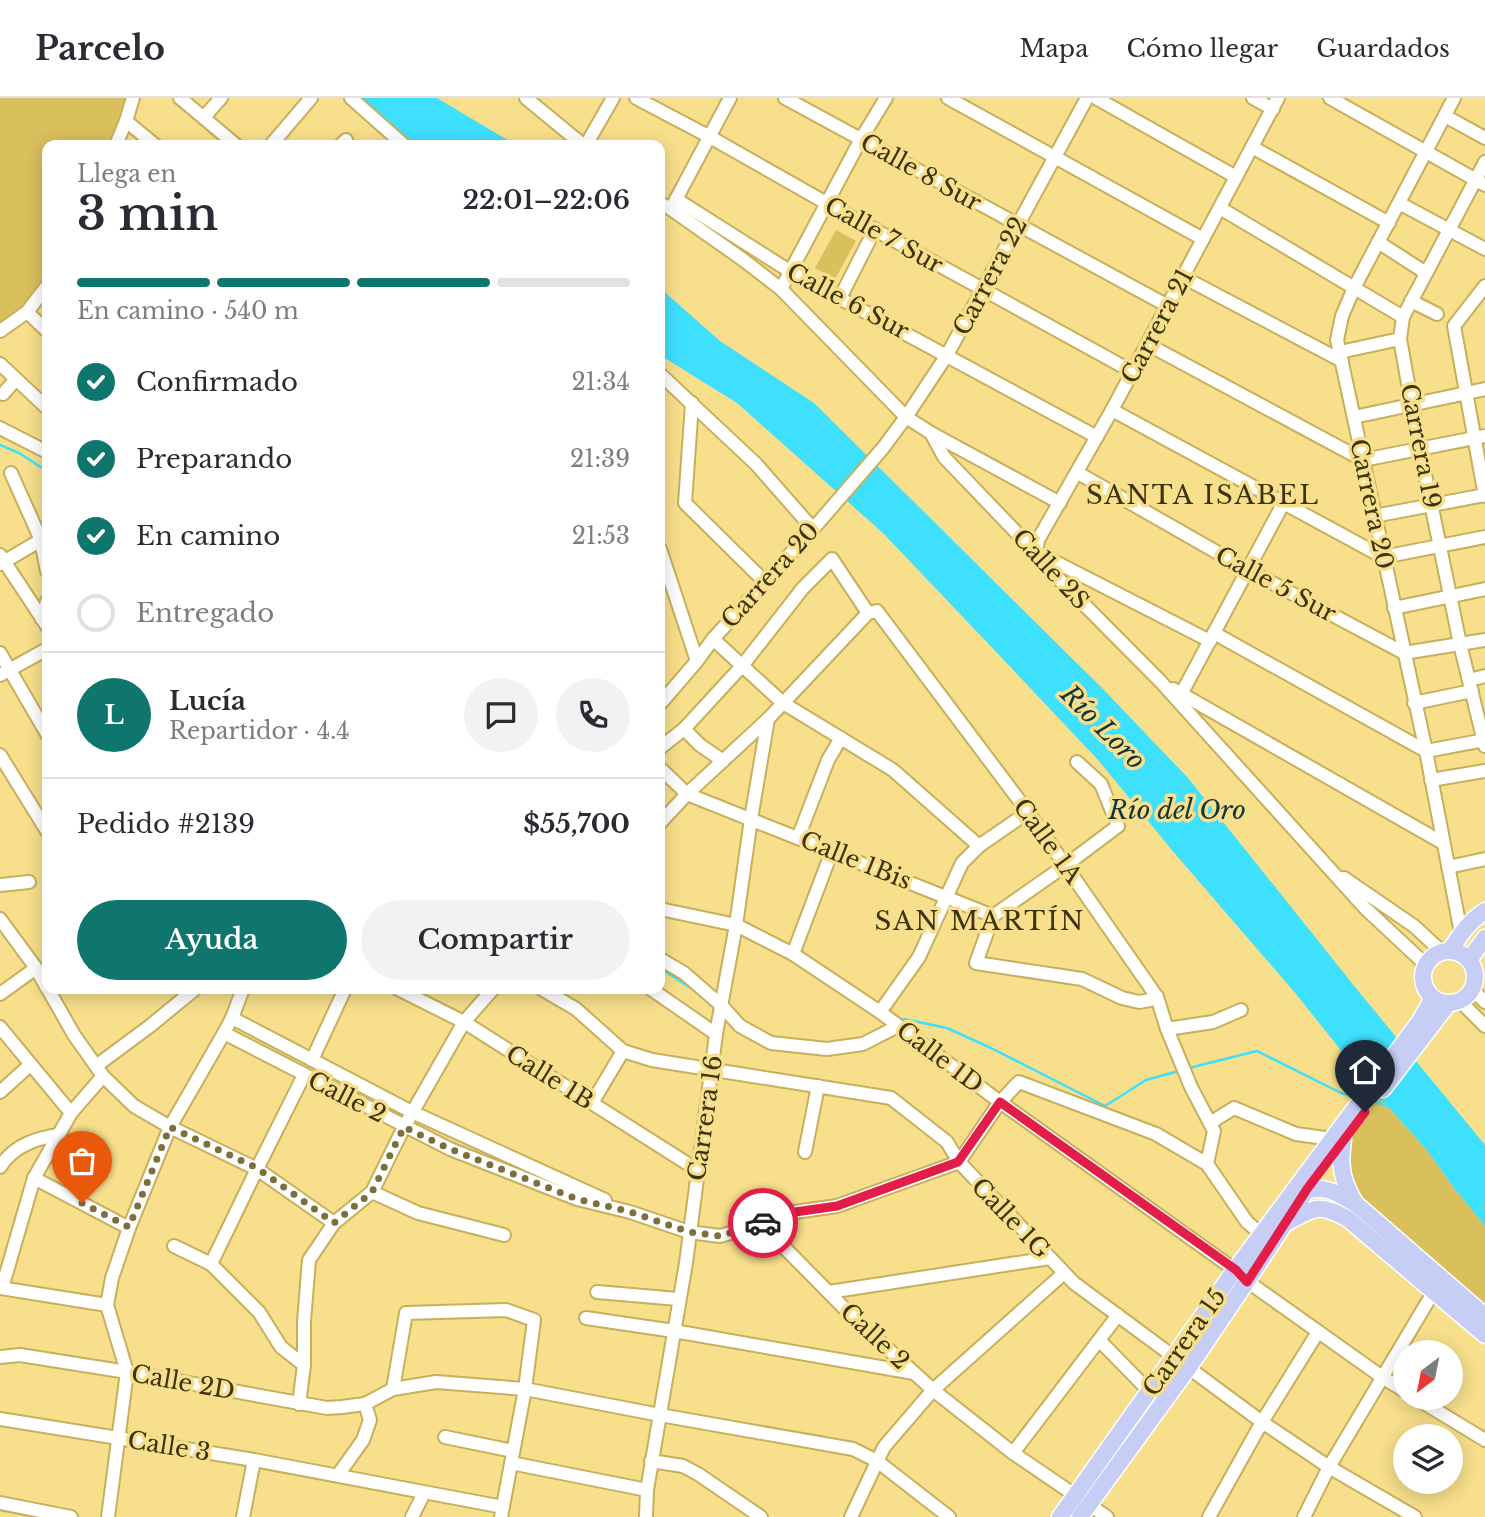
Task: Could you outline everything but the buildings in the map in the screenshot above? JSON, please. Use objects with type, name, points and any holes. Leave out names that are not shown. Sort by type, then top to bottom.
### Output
[{"type":"main road","points":[[1446,951],[1459,953],[1469,960],[1475,972],[1473,989],[1468,997],[1447,1001],[1427,991],[1423,974],[1430,959],[1446,951],[1474,918],[1485,911]]},
{"type":"main road","points":[[1469,960],[1485,938]]},
{"type":"main road","name":"Carrera 15","points":[[1060,1517],[1082,1505],[1189,1367],[1262,1235],[1447,1001]]},
{"type":"main road","points":[[1341,1135],[1342,1176],[1357,1205]]},
{"type":"main road","name":"Carrera 15","points":[[1082,1505],[1149,1391],[1174,1356],[1286,1223],[1341,1135]]},
{"type":"main road","points":[[1291,1196],[1307,1189],[1322,1188],[1337,1192],[1357,1205],[1485,1316]]},
{"type":"main road","points":[[1286,1223],[1308,1210],[1317,1208],[1336,1212],[1348,1219],[1485,1335]]},
{"type":"street","points":[[118,140],[133,98]]},
{"type":"street","points":[[180,98],[230,140]]},
{"type":"street","points":[[204,117],[221,98]]},
{"type":"street","points":[[275,140],[311,98]]},
{"type":"street","points":[[352,98],[398,140]]},
{"type":"street","points":[[526,98],[578,140]]},
{"type":"street","points":[[587,140],[613,98]]},
{"type":"street","name":"Calle 7 Sur","points":[[636,98],[1133,372]]},
{"type":"street","points":[[730,98],[710,137],[665,203],[781,289],[906,417],[1060,503]]},
{"type":"street","name":"Calle 8 Sur","points":[[785,98],[802,102],[861,139],[1168,306]]},
{"type":"street","points":[[781,289],[861,139],[886,98]]},
{"type":"street","points":[[948,98],[1203,239]]},
{"type":"street","name":"Carrera 22","points":[[883,448],[947,355],[1087,98]]},
{"type":"street","points":[[1096,98],[1236,177]]},
{"type":"street","points":[[1253,98],[1275,103]]},
{"type":"street","points":[[1330,98],[1480,182]]},
{"type":"street","name":"Carrera 20","points":[[1454,98],[1354,288],[1342,316],[1337,340],[1426,751],[1461,933]]},
{"type":"street","name":"Carrera 21","points":[[1036,553],[1038,540],[1133,372],[1275,103]]},
{"type":"street","points":[[1445,116],[1485,138]]},
{"type":"street","points":[[126,121],[149,140]]},
{"type":"street","points":[[1252,146],[1389,223]]},
{"type":"street","name":"Carrera 19","points":[[1485,162],[1480,182],[1449,230],[1403,317],[1400,339],[1460,643],[1485,742]]},
{"type":"street","name":"Calle 6 Sur","points":[[665,203],[1097,437]]},
{"type":"street","points":[[1399,203],[1485,249]]},
{"type":"street","points":[[1220,208],[1403,317]]},
{"type":"street","points":[[840,298],[875,229]]},
{"type":"street","points":[[1378,242],[1426,273]]},
{"type":"street","points":[[1183,277],[1341,356],[1400,339]]},
{"type":"street","points":[[1374,516],[1485,495],[1480,437],[1466,394],[1454,326],[1485,286]]},
{"type":"street","points":[[0,331],[27,312],[42,292]]},
{"type":"street","points":[[1411,301],[1437,313]]},
{"type":"street","points":[[27,312],[42,326]]},
{"type":"street","points":[[1147,344],[1363,460],[1480,437]]},
{"type":"street","points":[[0,364],[42,403]]},
{"type":"street","points":[[3,394],[16,379]]},
{"type":"street","points":[[665,379],[756,464],[813,529]]},
{"type":"street","points":[[1354,418],[1485,389]]},
{"type":"street","points":[[692,403],[685,503],[765,582]]},
{"type":"street","points":[[1112,410],[1383,557],[1485,537]]},
{"type":"street","points":[[0,429],[42,450]]},
{"type":"street","name":"Calle 2S","points":[[931,433],[944,457],[1041,561],[1179,697],[1329,868]]},
{"type":"street","name":"Carrera 20","points":[[665,698],[713,639],[883,448]]},
{"type":"street","points":[[11,472],[42,545]]},
{"type":"street","name":"Calle 5 Sur","points":[[1078,473],[1248,570],[1404,653]]},
{"type":"street","points":[[1283,504],[1179,697],[1443,843]]},
{"type":"street","points":[[41,540],[1,560],[42,618]]},
{"type":"street","points":[[1036,553],[1212,637],[1426,751],[1485,742]]},
{"type":"street","name":"Carrera 20","points":[[665,744],[684,729],[742,666],[803,587],[832,559]]},
{"type":"street","name":"Calle 1A","points":[[832,559],[1028,812],[1157,997],[1183,1070],[1214,1131],[1207,1164]]},
{"type":"street","points":[[665,564],[697,661]]},
{"type":"street","points":[[1394,608],[1485,589]]},
{"type":"street","points":[[665,818],[768,719],[873,612]]},
{"type":"street","points":[[713,639],[783,703],[893,770],[979,846]]},
{"type":"street","points":[[1404,653],[1485,640]]},
{"type":"street","points":[[5,672],[42,652]]},
{"type":"street","points":[[0,653],[5,672],[42,727]]},
{"type":"street","points":[[1414,703],[1470,685],[1485,676]]},
{"type":"street","name":"Carrera 16","points":[[647,1517],[647,1490],[686,1263],[716,1034],[768,719]]},
{"type":"street","points":[[684,729],[700,745],[723,761]]},
{"type":"street","points":[[798,838],[828,760],[841,738]]},
{"type":"street","points":[[0,755],[42,818]]},
{"type":"street","points":[[1077,762],[1101,784],[1118,825],[993,916],[976,963],[1082,979],[1122,998],[1139,1002],[1157,997]]},
{"type":"street","points":[[1431,780],[1485,771]]},
{"type":"street","name":"Calle 1Bis","points":[[665,773],[687,794],[993,916]]},
{"type":"street","points":[[880,1012],[919,957],[962,863],[979,846],[1028,812]]},
{"type":"street","points":[[793,954],[832,851]]},
{"type":"street","points":[[1448,867],[1485,859]]},
{"type":"street","points":[[1329,868],[1371,895],[1446,951]]},
{"type":"street","points":[[1329,868],[1364,908],[1426,965]]},
{"type":"street","points":[[0,885],[29,882]]},
{"type":"street","name":"Calle 1D","points":[[665,910],[736,925],[793,954],[880,1012],[1000,1102],[1393,1384]]},
{"type":"street","points":[[0,919],[42,978]]},
{"type":"street","points":[[665,962],[684,973],[740,1026],[771,1043],[827,1049],[863,1044],[898,1026]]},
{"type":"street","points":[[0,994],[36,968]]},
{"type":"street","points":[[1473,989],[1485,1002]]},
{"type":"street","points":[[51,994],[74,1035],[99,1071],[134,1106],[170,1127],[257,1168],[334,1223]]},
{"type":"street","points":[[107,1305],[1,1288],[34,1178],[71,1114],[99,1071],[189,994]]},
{"type":"street","points":[[108,1517],[127,1372],[107,1305],[112,1278],[129,1227],[170,1127],[224,1033],[241,994]]},
{"type":"street","points":[[312,1060],[343,994]]},
{"type":"street","name":"Calle 1B","points":[[408,994],[464,1022],[699,1171]]},
{"type":"street","points":[[299,1404],[304,1365],[309,1260],[334,1223],[372,1192],[412,1112],[464,1022],[489,994]]},
{"type":"street","name":"Calle 1G","points":[[550,994],[576,1009],[623,1051],[653,1060],[891,1098],[947,1142],[958,1162],[1074,1283],[1262,1422],[1329,1467],[1415,1517]]},
{"type":"street","points":[[658,994],[716,1034]]},
{"type":"street","points":[[1447,1001],[1485,1026]]},
{"type":"street","points":[[1167,1030],[1213,1022],[1241,1010]]},
{"type":"street","name":"Calle 2","points":[[232,1018],[412,1112],[631,1212]]},
{"type":"street","points":[[0,1027],[71,1114]]},
{"type":"street","name":"Calle 2","points":[[224,1033],[450,1149],[577,1199],[631,1212],[689,1232],[720,1236],[761,1224],[855,1319],[933,1390],[1082,1505],[1107,1517]]},
{"type":"street","points":[[592,1103],[623,1051]]},
{"type":"street","points":[[0,1092],[30,1065]]},
{"type":"street","points":[[211,1264],[304,1075]]},
{"type":"street","points":[[761,1224],[788,1213],[837,1206],[958,1162],[1000,1102],[1020,1082],[1156,1134],[1207,1164],[1247,1222],[1262,1235]]},
{"type":"street","points":[[805,1152],[818,1086]]},
{"type":"street","points":[[1210,1123],[1234,1108],[1296,1135],[1341,1135]]},
{"type":"street","points":[[0,1167],[8,1155],[39,1137],[59,1135]]},
{"type":"street","points":[[34,1178],[129,1227]]},
{"type":"street","points":[[372,1192],[418,1213],[504,1235]]},
{"type":"street","points":[[174,1246],[211,1264],[259,1312],[281,1347],[304,1365]]},
{"type":"street","points":[[829,1292],[1050,1258]]},
{"type":"street","points":[[851,1517],[884,1447],[933,1390],[1064,1273]]},
{"type":"street","points":[[1304,1517],[1329,1467],[1433,1291]]},
{"type":"street","points":[[597,1292],[678,1299]]},
{"type":"street","points":[[393,1389],[406,1313],[506,1311],[534,1320],[525,1389],[502,1512],[424,1493],[412,1517]]},
{"type":"street","points":[[1013,1453],[1118,1315]]},
{"type":"street","points":[[586,1318],[914,1373]]},
{"type":"street","points":[[1209,1517],[1262,1422],[1318,1332]]},
{"type":"street","points":[[1099,1340],[1149,1391]]},
{"type":"street","name":"Calle 2D","points":[[0,1357],[20,1355],[327,1408],[365,1404]]},
{"type":"street","points":[[338,1475],[363,1440],[370,1420],[365,1404],[393,1389],[436,1382],[525,1389],[853,1449],[877,1461],[949,1517]]},
{"type":"street","points":[[1436,1410],[1485,1440]]},
{"type":"street","name":"Calle 3","points":[[0,1419],[338,1475],[424,1493]]},
{"type":"street","points":[[445,1437],[512,1457],[647,1490]]},
{"type":"street","points":[[243,1517],[254,1461]]},
{"type":"street","points":[[652,1461],[691,1470],[761,1517]]},
{"type":"street","points":[[0,1503],[71,1517]]},
{"type":"shaded area","points":[[0,98],[126,98],[110,140],[42,140],[42,280],[22,306],[0,322]]},
{"type":"shaded area","points":[[836,230],[856,241],[835,279],[815,268]]},
{"type":"shaded area","points":[[1379,1097],[1426,1149],[1485,1226],[1485,1316],[1357,1205],[1343,1140]]},
{"type":"water","points":[[361,98],[437,98],[508,140],[410,140]]},
{"type":"water","name":"Río del Oro","points":[[665,292],[720,341],[814,403],[1104,690],[1188,778],[1485,1145],[1485,1226],[1426,1149],[1371,1088],[1296,994],[1099,761],[884,534],[737,403],[665,358]]},
{"type":"waterway","points":[[0,445],[42,468]]},
{"type":"waterway","points":[[665,971],[695,991]]},
{"type":"waterway","points":[[899,1021],[904,1019],[947,1028],[1105,1106],[1146,1080],[1179,1071]]},
{"type":"waterway","points":[[1189,1068],[1257,1051],[1341,1093],[1355,1097]]},
{"type":"waterway","points":[[1368,1100],[1389,1106]]},
{"type":"way so far","points":[[82,1203],[129,1227],[170,1127],[257,1168],[334,1223],[372,1192],[404,1127],[450,1149],[577,1199],[631,1212],[689,1232],[720,1236],[763,1223]]},
{"type":"district","name":"SANTA ISABEL","points":[[1203,495]]},
{"type":"district","name":"SAN MARTÍN","points":[[980,921]]},
{"type":"route","points":[[763,1223],[788,1213],[837,1206],[958,1162],[1000,1102],[1236,1270],[1247,1282],[1307,1189],[1365,1112]]},
{"type":"water label","name":"Río Loro","points":[[1103,727]]}]
